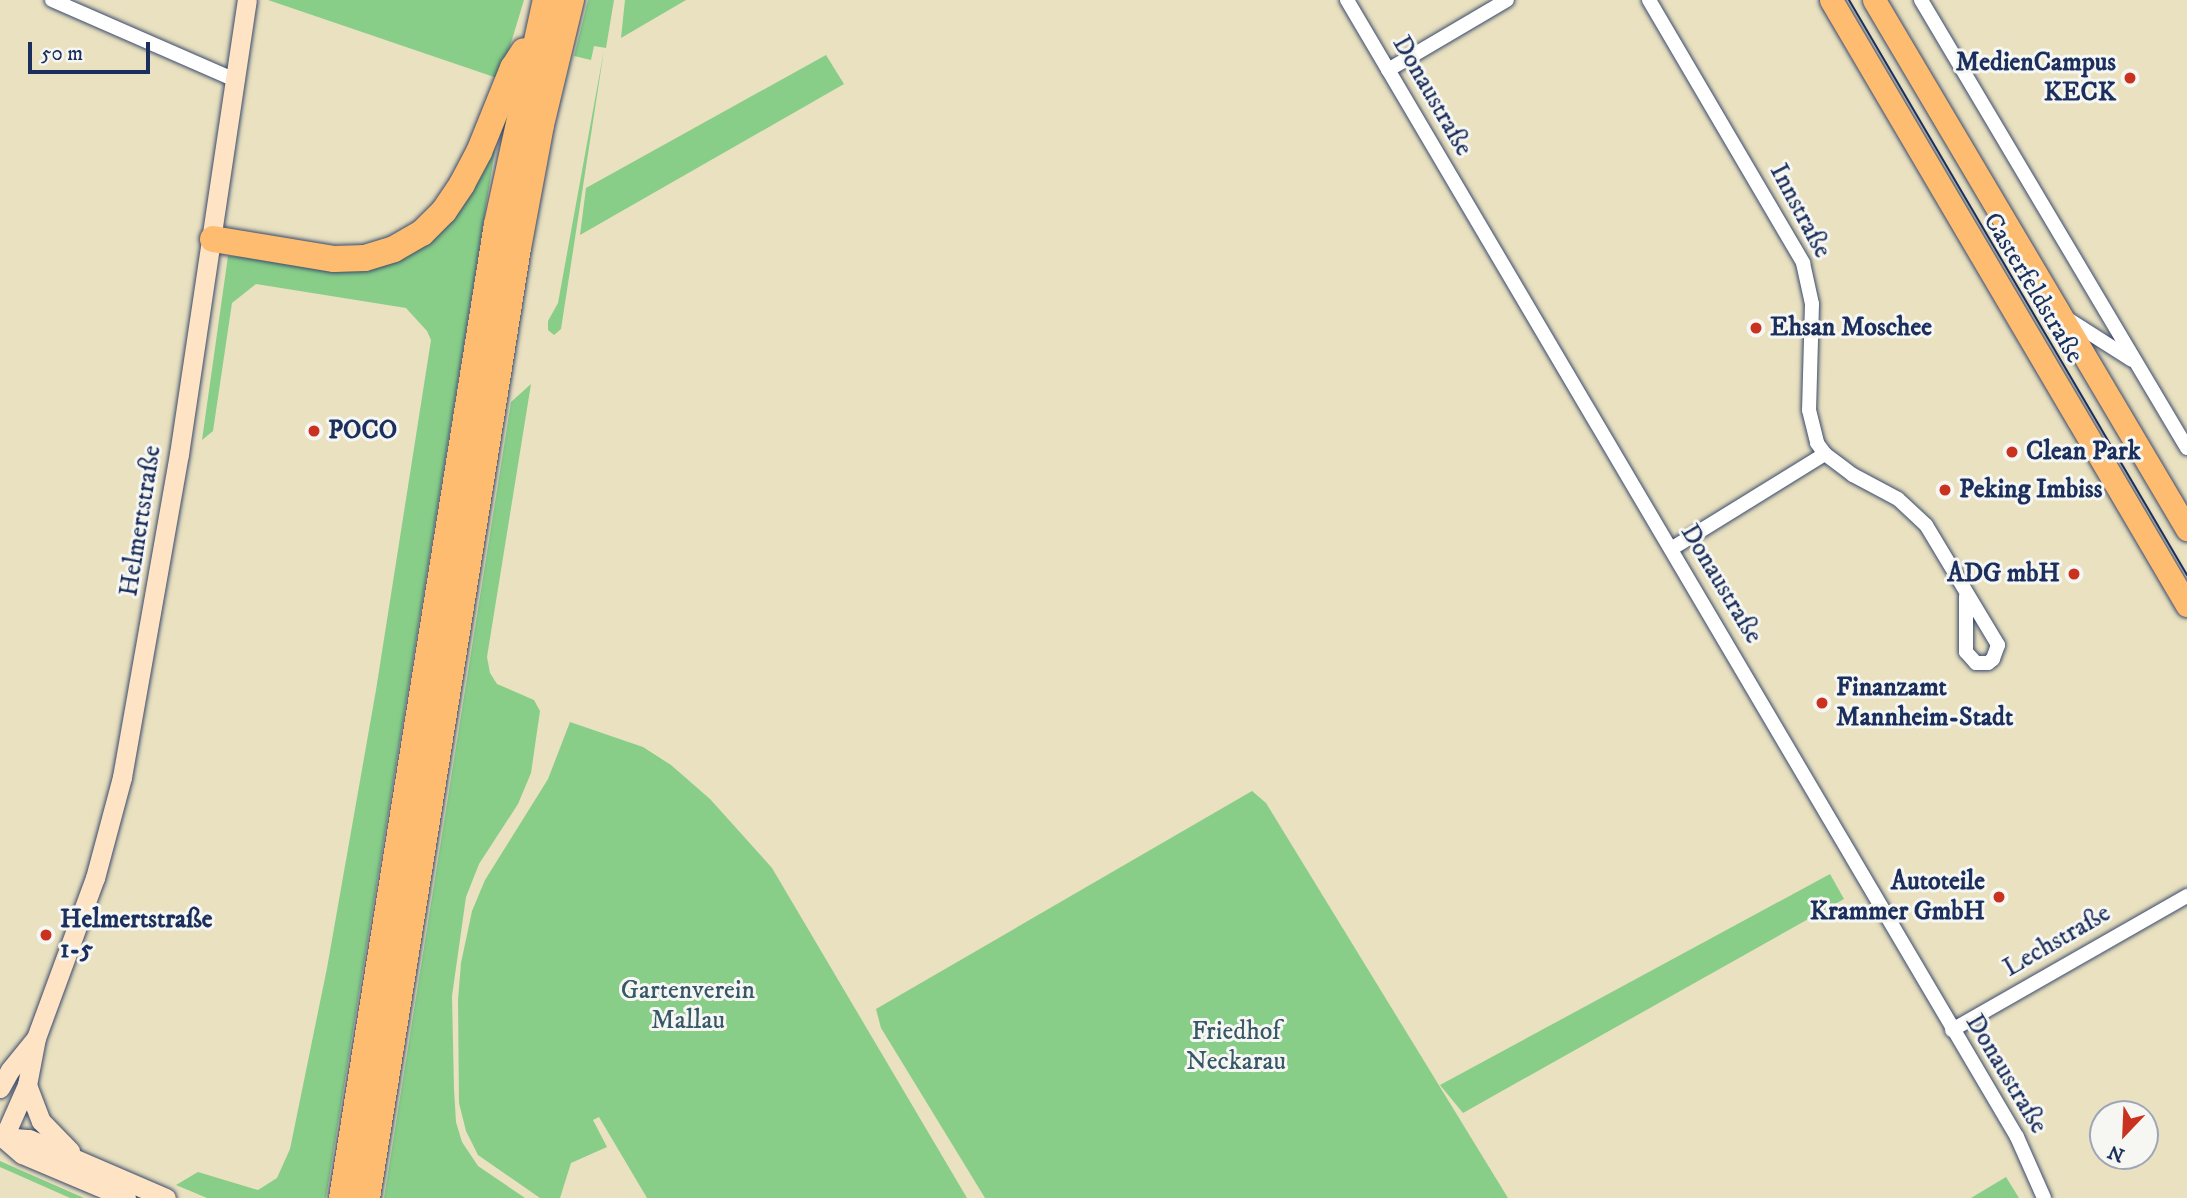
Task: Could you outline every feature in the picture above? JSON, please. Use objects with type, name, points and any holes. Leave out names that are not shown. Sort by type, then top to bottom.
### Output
[{"type":"highway","points":[[342,1198],[497,224],[546,0]]},
{"type":"highway","points":[[367,1198],[518,248],[541,125],[571,0]]},
{"type":"highway","points":[[213,239],[334,259],[365,258],[394,249],[422,233],[444,211],[462,184],[479,152],[513,68],[537,33]]},
{"type":"main road","name":"Casterfeldstraße","points":[[1831,0],[2187,605]]},
{"type":"main road","name":"Casterfeldstraße","points":[[1874,0],[2187,529]]},
{"type":"street","points":[[52,0],[218,75],[237,81]]},
{"type":"street","name":"Helmertstraße","points":[[2,1136],[27,1085],[36,1038],[95,878],[122,777],[147,645],[213,239],[247,0]]},
{"type":"street","name":"Donaustraße","points":[[1348,0],[2017,1137],[2044,1198]]},
{"type":"street","points":[[1388,70],[1507,0]]},
{"type":"street","name":"Innstraße","points":[[1649,0],[1803,263],[1812,304],[1809,410],[1813,431],[1825,454]]},
{"type":"street","name":"Casterfeldstraße","points":[[1922,0],[2187,448]]},
{"type":"street","name":"Casterfeldstraße","points":[[2059,314],[2136,362]]},
{"type":"street","points":[[1671,549],[1825,454],[1853,475],[1913,511],[1942,550],[1966,596]]},
{"type":"street","name":"Lechstraße","points":[[1952,1030],[2187,896]]},
{"type":"street","name":"Helmertstraße","points":[[0,1087],[36,1038]]},
{"type":"street","points":[[27,1085],[48,1130],[81,1162]]},
{"type":"street","points":[[2,1136],[29,1139],[166,1198]]},
{"type":"street","points":[[2,1136],[22,1154],[126,1198]]},
{"type":"green space","points":[[268,0],[524,0],[500,79]]},
{"type":"green space","points":[[588,0],[614,0],[606,48],[594,46],[591,60],[574,56]]},
{"type":"green space","points":[[625,0],[686,0],[621,38]]},
{"type":"green space","points":[[604,50],[561,329],[554,335],[548,330],[548,321],[558,303]]},
{"type":"green space","points":[[826,55],[844,84],[580,235],[586,188]]},
{"type":"green space","points":[[496,144],[326,1198],[207,1198],[176,1185],[198,1172],[258,1190],[277,1178],[290,1149],[327,968],[376,690],[431,340],[427,331],[406,308],[256,284],[232,303],[213,431],[202,440],[228,256],[374,266]]},
{"type":"green space","points":[[531,384],[487,657],[490,673],[497,684],[534,700],[540,711],[531,773],[518,804],[479,864],[466,897],[452,996],[456,1122],[462,1142],[478,1166],[525,1198],[384,1198],[511,402]]},
{"type":"green space","name":"Gartenverein Mallau","points":[[570,722],[643,747],[671,765],[710,799],[772,868],[967,1198],[647,1198],[599,1117],[593,1120],[607,1147],[571,1163],[560,1198],[540,1198],[478,1155],[466,1131],[459,1103],[458,1000],[461,963],[472,911],[485,880],[548,779]]},
{"type":"green space","name":"Friedhof Neckarau","points":[[1252,791],[1266,803],[1508,1198],[985,1198],[881,1028],[876,1009]]},
{"type":"green space","points":[[1830,874],[1844,899],[1463,1113],[1440,1085]]},
{"type":"green space","points":[[0,1161],[84,1198],[70,1198],[0,1167]]},
{"type":"green space","points":[[2006,1177],[2019,1198],[1971,1198]]},
{"type":"tram line","points":[[1849,0],[2187,575]]},
{"type":"place","name":"MedienCampus KECK","points":[[2130,78]]},
{"type":"place","name":"Ehsan Moschee","points":[[1756,328]]},
{"type":"place","name":"POCO","points":[[314,431]]},
{"type":"place","name":"Clean Park","points":[[2012,452]]},
{"type":"place","name":"Peking Imbiss","points":[[1945,490]]},
{"type":"place","name":"ADG mbH","points":[[2074,574]]},
{"type":"place","name":"Finanzamt Mannheim-Stadt","points":[[1822,703]]},
{"type":"place","name":"Autoteile Krammer GmbH","points":[[1999,897]]},
{"type":"place","name":"Helmertstraße 1-5","points":[[46,935]]}]
